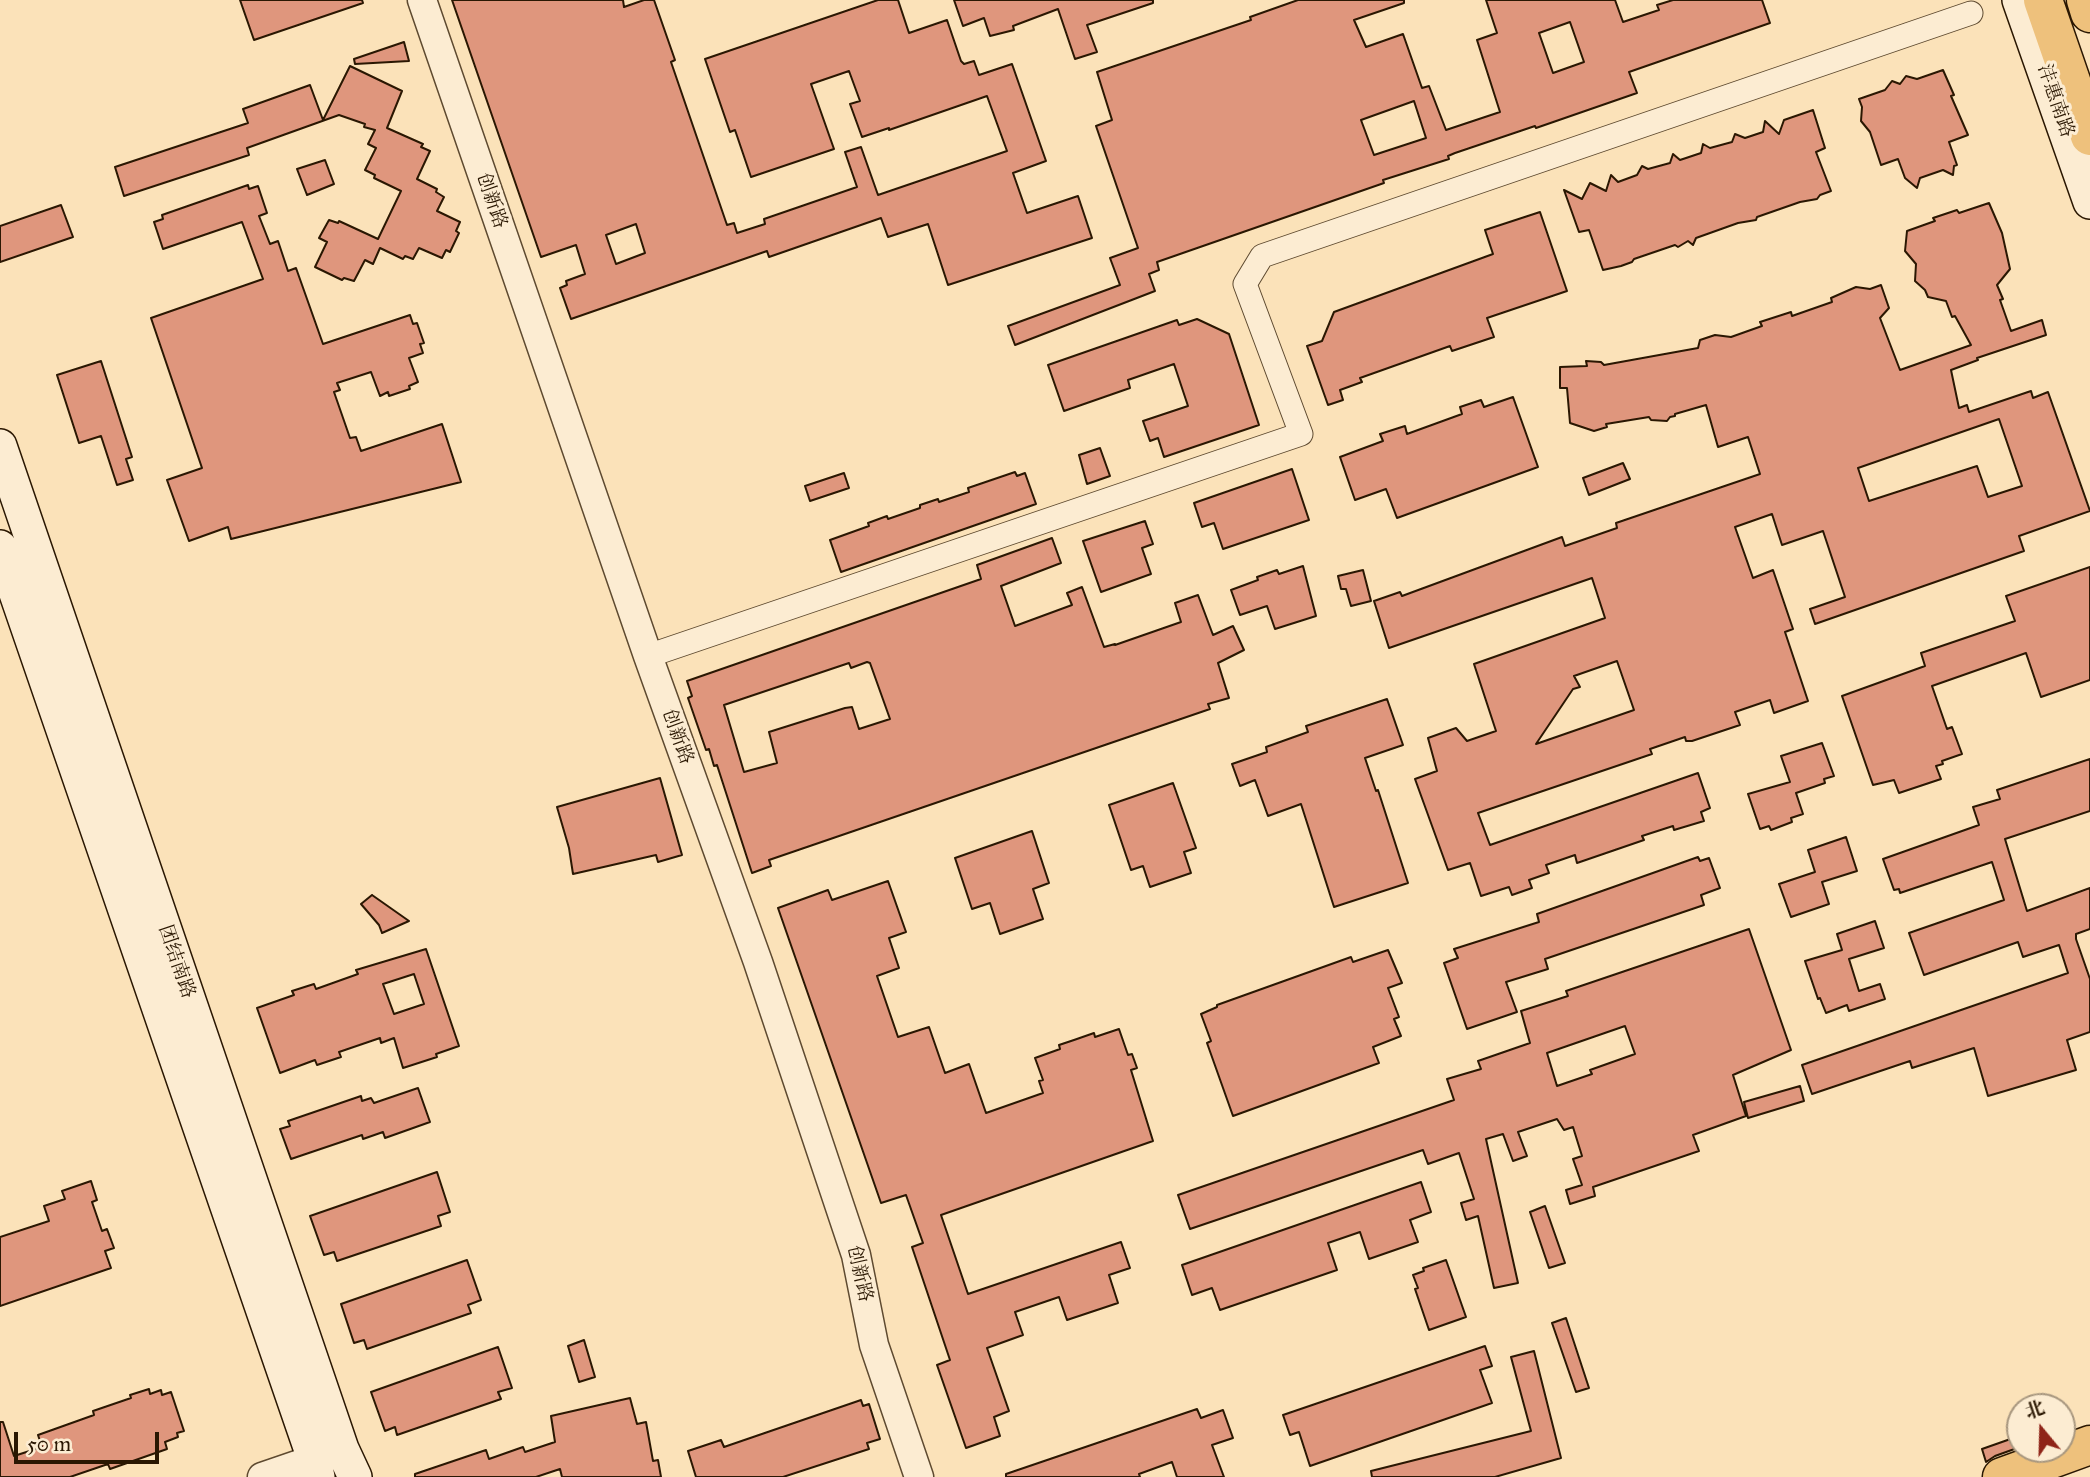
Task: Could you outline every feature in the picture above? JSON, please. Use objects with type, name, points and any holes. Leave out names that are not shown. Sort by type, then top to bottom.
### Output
[{"type":"highway","points":[[2043,0],[2090,136]]},
{"type":"highway","points":[[2086,0],[2090,13]]},
{"type":"highway","points":[[2002,1477],[2090,1445]]},
{"type":"highway","points":[[1985,1477],[2012,1463]]},
{"type":"main road","name":"沣惠南路","points":[[2020,0],[2090,202]]},
{"type":"main road","name":"团结南路","points":[[0,446],[332,1466]]},
{"type":"main road","name":"团结南路","points":[[0,547],[332,1466]]},
{"type":"street","name":"创新路","points":[[422,0],[648,656],[758,962],[852,1242],[874,1345],[919,1477]]},
{"type":"street","points":[[648,656],[1301,434],[1244,284],[1262,256],[1970,13]]},
{"type":"street","points":[[2017,1477],[2090,1452]]},
{"type":"street","points":[[262,1477],[332,1466]]},
{"type":"building","points":[[240,0],[362,0],[363,3],[254,40]]},
{"type":"building","points":[[452,0],[623,0],[624,7],[644,0],[654,0],[675,60],[671,62],[727,225],[734,223],[737,233],[765,224],[764,219],[857,187],[845,152],[861,147],[878,195],[1007,151],[987,96],[862,137],[850,104],[860,101],[849,71],[811,84],[834,149],[751,177],[735,130],[730,132],[705,59],[878,0],[898,0],[909,33],[947,20],[961,61],[964,64],[974,61],[979,75],[1012,64],[1046,161],[1013,173],[1027,213],[1078,196],[1092,238],[948,285],[928,224],[888,237],[881,218],[769,257],[767,251],[571,319],[560,288],[567,285],[566,281],[585,274],[576,245],[541,257]],"holes":[[[636,224],[645,253],[616,264],[606,235]]]},
{"type":"building","points":[[954,0],[1153,0],[1153,3],[1087,25],[1097,52],[1075,59],[1058,9],[1013,26],[1014,30],[990,36],[984,18],[963,26]]},
{"type":"building","points":[[1298,0],[1404,0],[1404,3],[1354,20],[1366,47],[1403,34],[1422,88],[1429,86],[1446,130],[1500,112],[1477,40],[1497,33],[1486,0],[1615,0],[1623,22],[1659,10],[1657,5],[1673,0],[1762,0],[1770,23],[1629,72],[1637,93],[1455,153],[1448,156],[1449,159],[1383,180],[1384,183],[1157,262],[1159,270],[1149,274],[1155,291],[1015,345],[1008,326],[1120,285],[1110,258],[1138,248],[1096,126],[1112,120],[1097,72],[1251,20],[1250,17]],"holes":[[[1570,22],[1584,62],[1553,73],[1539,33]],[[1414,101],[1426,138],[1374,155],[1361,120]]]},
{"type":"building","points":[[404,42],[409,61],[355,64],[354,59]]},
{"type":"building","points":[[350,66],[402,91],[387,128],[423,144],[421,147],[430,151],[417,179],[437,189],[436,192],[444,197],[437,211],[460,222],[456,231],[459,233],[450,252],[446,250],[442,258],[419,248],[413,259],[405,256],[403,259],[380,248],[373,264],[365,260],[354,281],[344,278],[342,280],[315,267],[327,242],[319,238],[329,220],[339,221],[378,239],[401,191],[374,178],[375,175],[365,170],[376,148],[368,144],[375,130],[339,115],[247,148],[249,155],[124,196],[115,167],[248,123],[243,109],[310,85],[323,120]]},
{"type":"building","points":[[1943,70],[1968,135],[1949,142],[1957,165],[1954,166],[1953,175],[1943,170],[1920,178],[1917,188],[1905,178],[1898,159],[1881,165],[1870,132],[1861,121],[1862,107],[1859,99],[1885,90],[1892,81],[1900,84],[1906,76],[1917,79]]},
{"type":"building","points":[[1813,110],[1825,148],[1816,152],[1831,191],[1817,199],[1800,202],[1757,217],[1756,220],[1738,223],[1696,238],[1693,245],[1688,241],[1678,247],[1675,245],[1621,266],[1603,270],[1589,230],[1579,232],[1564,190],[1582,199],[1590,183],[1606,191],[1611,175],[1618,182],[1637,175],[1642,166],[1648,169],[1670,163],[1673,154],[1680,160],[1701,153],[1703,144],[1710,148],[1732,142],[1735,134],[1745,138],[1763,132],[1765,121],[1779,134],[1784,120]]},
{"type":"building","points":[[325,160],[334,184],[307,195],[297,169]]},
{"type":"building","points":[[248,185],[249,189],[258,186],[267,213],[259,216],[270,244],[278,241],[288,271],[296,268],[323,344],[410,315],[413,324],[417,323],[424,343],[420,344],[423,353],[409,358],[418,382],[409,386],[410,389],[380,396],[371,372],[337,383],[340,390],[334,392],[350,438],[356,437],[361,451],[442,424],[461,482],[231,539],[228,527],[189,541],[167,480],[202,468],[151,318],[263,279],[242,222],[163,249],[154,222],[163,219],[162,215]]},
{"type":"building","points":[[1989,203],[2002,233],[2010,269],[1997,285],[2011,331],[2042,320],[2046,335],[1977,358],[1978,360],[1951,370],[1959,408],[1967,405],[1969,412],[2031,391],[2033,398],[2048,392],[2090,511],[2019,536],[2024,551],[1815,624],[1810,609],[1845,597],[1823,531],[1782,545],[1772,514],[1735,527],[1753,578],[1773,570],[1793,629],[1785,632],[1808,701],[1774,713],[1770,700],[1735,712],[1740,725],[1692,741],[1686,741],[1685,737],[1650,749],[1652,754],[1478,813],[1490,845],[1698,773],[1710,808],[1701,812],[1704,821],[1674,830],[1673,826],[1642,836],[1644,840],[1577,863],[1575,855],[1546,865],[1549,873],[1529,880],[1532,888],[1512,895],[1509,887],[1481,896],[1470,863],[1448,870],[1415,779],[1437,771],[1428,738],[1456,728],[1467,741],[1496,731],[1474,664],[1605,618],[1592,578],[1389,648],[1374,601],[1400,592],[1402,596],[1562,537],[1565,546],[1617,528],[1616,523],[1760,474],[1748,437],[1718,447],[1706,405],[1675,414],[1667,421],[1651,420],[1649,417],[1606,424],[1607,427],[1594,431],[1570,423],[1567,388],[1560,388],[1560,367],[1587,366],[1586,361],[1601,362],[1604,365],[1698,348],[1700,340],[1715,335],[1731,337],[1762,326],[1760,322],[1791,312],[1792,316],[1832,302],[1831,298],[1856,287],[1870,289],[1881,285],[1889,308],[1880,318],[1900,370],[1971,345],[1955,316],[1952,317],[1946,301],[1928,297],[1915,281],[1916,264],[1905,251],[1907,231],[1935,221],[1933,218],[1957,210],[1959,213]],"holes":[[[1999,419],[2022,486],[1988,497],[1977,466],[1869,501],[1858,468]],[[1617,661],[1634,710],[1536,744],[1573,689],[1580,687],[1574,676]]]},
{"type":"building","points":[[61,205],[73,237],[0,262],[0,226]]},
{"type":"building","points":[[1540,212],[1567,291],[1487,318],[1494,337],[1452,351],[1450,346],[1360,378],[1362,382],[1340,390],[1343,400],[1328,405],[1307,346],[1322,341],[1334,312],[1493,254],[1485,230]]},
{"type":"building","points":[[1197,319],[1229,334],[1259,425],[1164,457],[1158,438],[1150,441],[1143,421],[1188,406],[1174,364],[1128,380],[1130,388],[1064,411],[1048,365],[1177,320],[1179,325]]},
{"type":"building","points":[[101,361],[132,457],[126,459],[133,480],[117,485],[101,436],[79,443],[57,375]]},
{"type":"building","points":[[1513,397],[1538,467],[1397,518],[1386,489],[1355,500],[1340,457],[1383,441],[1380,434],[1405,426],[1407,434],[1462,414],[1460,407],[1481,400],[1484,407]]},
{"type":"building","points":[[1100,448],[1110,476],[1087,484],[1079,455]]},
{"type":"building","points":[[1623,463],[1630,479],[1589,495],[1583,478]]},
{"type":"building","points":[[1292,469],[1309,520],[1223,549],[1214,523],[1202,527],[1194,503]]},
{"type":"building","points":[[1015,472],[1017,476],[1025,473],[1036,504],[841,572],[830,540],[869,526],[868,523],[887,516],[888,519],[938,499],[939,502],[969,492],[968,488]]},
{"type":"building","points":[[844,473],[849,488],[810,501],[805,486]]},
{"type":"building","points":[[1145,521],[1153,544],[1142,548],[1151,574],[1101,592],[1083,541]]},
{"type":"building","points":[[1052,538],[1061,563],[1001,586],[1015,626],[1072,605],[1067,593],[1082,587],[1104,647],[1181,622],[1175,603],[1198,595],[1213,635],[1233,626],[1244,650],[1218,663],[1229,698],[1208,704],[1210,709],[769,860],[771,866],[752,873],[717,765],[714,766],[709,749],[706,750],[688,698],[692,696],[687,681],[981,579],[977,565]],"holes":[[[849,663],[851,668],[870,663],[890,719],[859,729],[852,707],[769,732],[777,763],[744,772],[724,705]]]},
{"type":"building","points":[[1303,566],[1316,616],[1275,629],[1267,606],[1240,615],[1231,590],[1277,570],[1279,574]]},
{"type":"building","points":[[2090,567],[2090,680],[2041,697],[2026,653],[1932,686],[1947,729],[1952,727],[1962,754],[1936,766],[1941,779],[1899,793],[1894,780],[1873,785],[1842,696],[1925,666],[1921,653],[2015,621],[2006,596]]},
{"type":"building","points":[[1363,570],[1371,601],[1351,606],[1346,589],[1341,589],[1338,576]]},
{"type":"building","points":[[1387,699],[1403,745],[1365,758],[1408,883],[1334,907],[1301,804],[1268,816],[1255,780],[1240,786],[1232,764],[1267,752],[1266,747],[1308,732],[1306,726]]},
{"type":"building","points":[[1822,743],[1834,776],[1824,779],[1825,783],[1796,793],[1803,814],[1791,818],[1792,822],[1771,830],[1769,826],[1760,829],[1748,794],[1790,782],[1781,756]]},
{"type":"building","points":[[2090,759],[2090,811],[2005,839],[2027,911],[2090,888],[2090,929],[2076,934],[2076,939],[2090,979],[2090,1032],[2067,1040],[2076,1070],[1988,1096],[1974,1048],[1912,1068],[1910,1061],[1812,1094],[1802,1065],[2068,973],[2059,945],[2023,957],[2018,942],[1924,975],[1909,933],[2004,900],[1992,862],[1900,893],[1899,889],[1894,890],[1883,859],[1979,825],[1973,807],[2000,799],[1997,790]]},
{"type":"building","points":[[660,778],[682,855],[658,862],[656,855],[573,874],[569,848],[557,807]]},
{"type":"building","points":[[1173,783],[1196,848],[1184,852],[1191,873],[1150,887],[1143,866],[1131,870],[1109,805]]},
{"type":"building","points":[[1032,831],[1049,883],[1033,889],[1043,919],[1000,934],[990,903],[972,909],[955,858]]},
{"type":"building","points":[[1846,837],[1857,871],[1822,882],[1829,904],[1791,917],[1779,884],[1815,872],[1808,850]]},
{"type":"building","points":[[1698,857],[1700,861],[1709,858],[1720,888],[1701,895],[1704,905],[1545,959],[1548,969],[1506,982],[1517,1012],[1467,1029],[1444,963],[1458,958],[1454,949],[1539,922],[1537,914]]},
{"type":"building","points":[[888,881],[906,932],[889,938],[899,968],[877,976],[898,1037],[929,1027],[945,1073],[969,1064],[986,1113],[1043,1093],[1039,1081],[1043,1080],[1035,1058],[1060,1049],[1059,1045],[1094,1033],[1095,1037],[1119,1029],[1128,1055],[1132,1054],[1137,1068],[1131,1070],[1153,1141],[941,1215],[968,1294],[1121,1242],[1130,1268],[1109,1275],[1118,1303],[1067,1320],[1059,1297],[1015,1312],[1023,1335],[987,1348],[1009,1411],[994,1417],[1000,1436],[966,1448],[937,1365],[950,1360],[912,1247],[923,1243],[906,1195],[881,1203],[778,908],[828,890],[832,900]]},
{"type":"building","points":[[372,895],[409,921],[382,933],[379,925],[361,904]]},
{"type":"building","points":[[1875,921],[1884,948],[1849,959],[1859,991],[1880,984],[1885,999],[1849,1011],[1847,1005],[1826,1013],[1820,998],[1818,999],[1805,961],[1842,950],[1837,934]]},
{"type":"building","points":[[1749,929],[1791,1050],[1733,1075],[1746,1116],[1693,1135],[1699,1151],[1593,1187],[1595,1196],[1570,1204],[1566,1190],[1582,1185],[1573,1159],[1582,1156],[1573,1127],[1564,1130],[1557,1119],[1518,1132],[1527,1156],[1513,1161],[1503,1134],[1486,1139],[1518,1283],[1494,1288],[1478,1216],[1466,1220],[1461,1203],[1474,1199],[1459,1153],[1428,1164],[1423,1150],[1190,1229],[1178,1195],[1454,1100],[1447,1079],[1481,1069],[1478,1061],[1530,1043],[1521,1011],[1568,996],[1566,991]],"holes":[[[1625,1026],[1635,1054],[1590,1070],[1592,1074],[1557,1086],[1547,1053]]]},
{"type":"building","points":[[426,949],[459,1046],[436,1054],[437,1057],[403,1068],[394,1038],[381,1043],[380,1038],[339,1052],[341,1057],[317,1065],[315,1060],[280,1073],[257,1008],[294,995],[292,991],[314,984],[316,989],[358,974],[356,970]],"holes":[[[414,974],[424,1004],[394,1014],[383,984]]]},
{"type":"building","points":[[1388,950],[1402,983],[1388,988],[1399,1017],[1394,1019],[1401,1036],[1373,1047],[1379,1063],[1233,1116],[1207,1043],[1211,1041],[1201,1014],[1217,1005],[1351,957],[1353,962]]},
{"type":"building","points":[[1800,1086],[1804,1101],[1748,1118],[1744,1102]]},
{"type":"building","points":[[418,1088],[430,1122],[385,1138],[383,1132],[363,1139],[362,1135],[291,1159],[280,1129],[290,1126],[288,1121],[361,1096],[362,1101],[371,1098],[374,1103]]},
{"type":"building","points":[[437,1172],[450,1212],[438,1216],[441,1226],[337,1261],[334,1252],[324,1255],[310,1216]]},
{"type":"building","points":[[91,1181],[97,1200],[92,1202],[102,1231],[107,1229],[114,1248],[105,1251],[111,1268],[0,1306],[0,1237],[49,1221],[44,1206],[65,1199],[62,1191]]},
{"type":"building","points":[[1421,1182],[1431,1212],[1410,1220],[1418,1242],[1369,1259],[1360,1232],[1328,1243],[1337,1270],[1220,1310],[1212,1288],[1192,1295],[1182,1265]]},
{"type":"building","points":[[1545,1206],[1565,1263],[1549,1268],[1530,1212]]},
{"type":"building","points":[[467,1260],[481,1300],[468,1305],[471,1313],[367,1349],[364,1340],[354,1343],[341,1304]]},
{"type":"building","points":[[1446,1260],[1466,1317],[1429,1330],[1413,1275],[1424,1271],[1423,1268]]},
{"type":"building","points":[[1566,1318],[1589,1388],[1576,1392],[1552,1323]]},
{"type":"building","points":[[584,1340],[595,1377],[579,1382],[568,1346]]},
{"type":"building","points":[[1485,1346],[1492,1366],[1480,1370],[1492,1403],[1310,1466],[1299,1432],[1290,1435],[1283,1415]]},
{"type":"building","points":[[498,1347],[512,1388],[498,1392],[501,1399],[397,1435],[395,1427],[385,1431],[371,1392]]},
{"type":"building","points":[[1534,1351],[1561,1458],[1495,1477],[1372,1477],[1371,1471],[1531,1431],[1511,1357]]},
{"type":"building","points":[[149,1389],[150,1394],[161,1390],[162,1395],[171,1392],[184,1431],[177,1433],[178,1437],[165,1442],[167,1449],[110,1469],[108,1464],[70,1477],[0,1477],[0,1422],[3,1422],[14,1456],[42,1447],[38,1435],[94,1415],[93,1411]]},
{"type":"building","points":[[630,1398],[637,1424],[646,1422],[653,1461],[658,1460],[661,1477],[562,1477],[560,1469],[536,1477],[415,1477],[415,1474],[486,1450],[489,1459],[523,1447],[525,1452],[555,1442],[551,1416]]},
{"type":"building","points":[[861,1400],[863,1406],[869,1404],[880,1439],[867,1443],[869,1449],[783,1477],[696,1477],[688,1451],[721,1440],[724,1447]]},
{"type":"building","points":[[1197,1409],[1201,1418],[1223,1410],[1233,1438],[1212,1445],[1224,1477],[1177,1477],[1172,1462],[1139,1474],[1140,1477],[1006,1477],[1006,1474]]},
{"type":"building","points":[[2006,1441],[2006,1452],[1986,1462],[1982,1449]]}]
